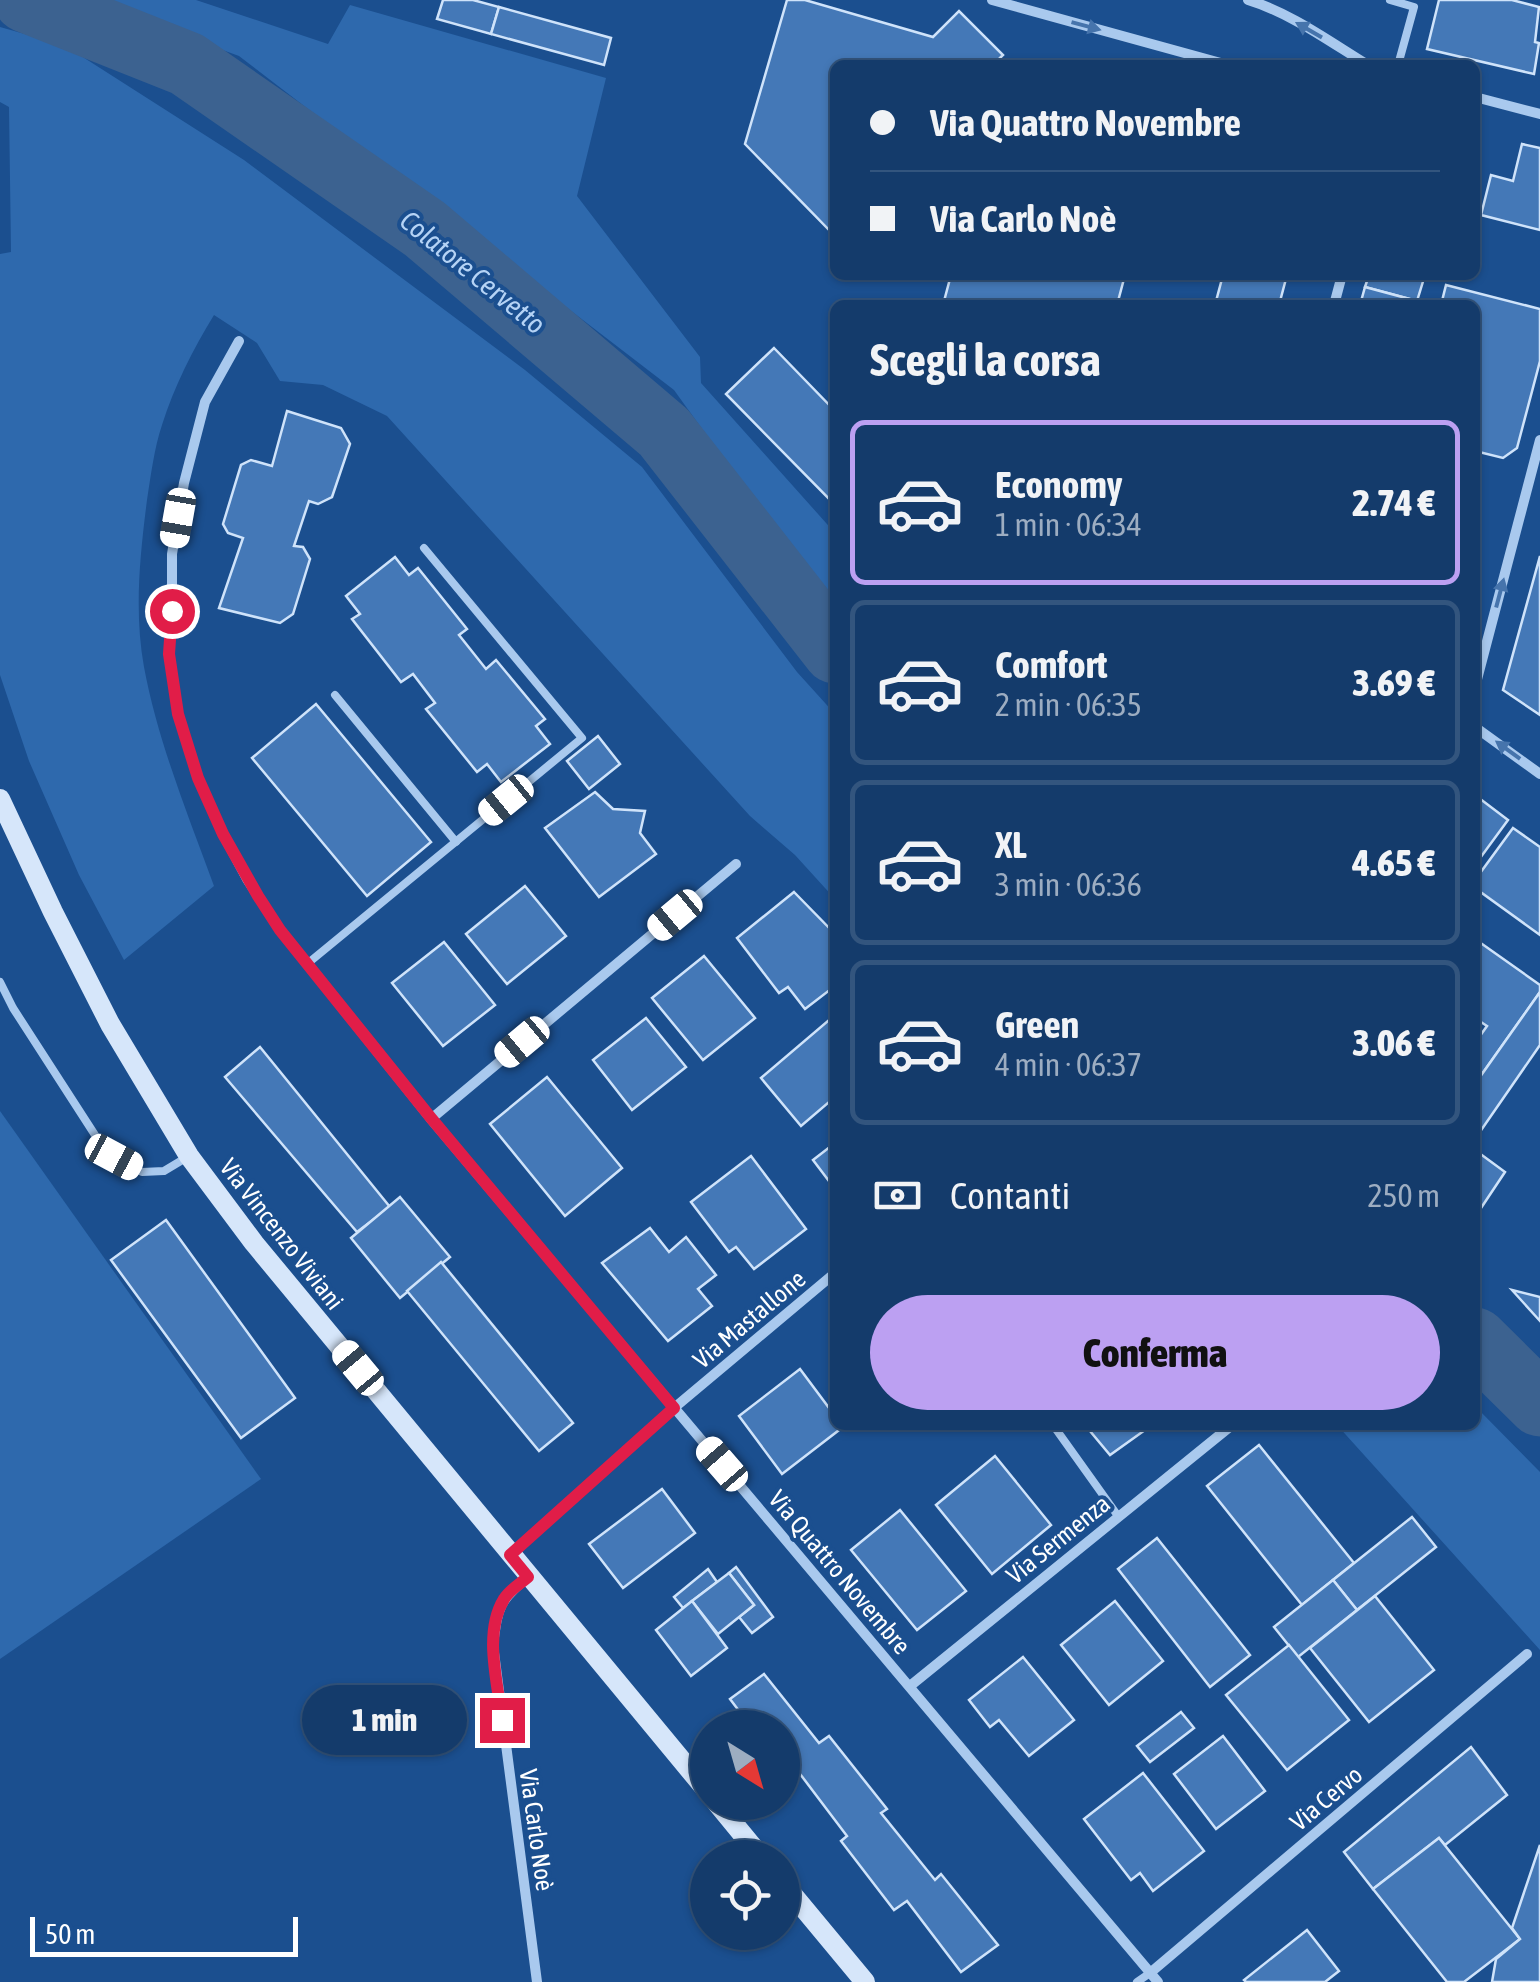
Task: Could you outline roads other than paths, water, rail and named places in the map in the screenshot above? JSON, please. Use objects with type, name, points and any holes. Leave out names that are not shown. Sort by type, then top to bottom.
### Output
[{"type":"main road","name":"Via Vincenzo Viviani","points":[[0,799],[110,1024],[188,1156],[254,1243],[690,1770]]},
{"type":"main road","points":[[731,1820],[747,1840]]},
{"type":"main road","points":[[800,1904],[865,1982]]},
{"type":"street","points":[[992,0],[1210,60]]},
{"type":"street","points":[[1248,0],[1308,28],[1360,60]]},
{"type":"street","points":[[1480,99],[1540,114]]},
{"type":"street","name":"Via Quattro Novembre","points":[[238,341],[204,402],[184,483],[172,554],[169,654],[178,714],[204,792],[247,879],[280,930],[431,1118],[1154,1977]]},
{"type":"street","points":[[1480,668],[1540,440]]},
{"type":"street","points":[[1480,731],[1540,774]]},
{"type":"street","points":[[431,1118],[736,864]]},
{"type":"street","name":"Via Mastallone","points":[[510,1555],[674,1408],[830,1277]]},
{"type":"street","name":"Via Sermenza","points":[[910,1686],[1226,1430]]},
{"type":"street","name":"Via Carlo Noè","points":[[528,1577],[506,1596],[497,1614],[493,1646],[537,1982]]},
{"type":"street","name":"Via Cervo","points":[[1154,1977],[1527,1654]]},
{"type":"lane","points":[[1390,0],[1414,8],[1399,60]]},
{"type":"lane","points":[[308,964],[582,738],[424,548]]},
{"type":"lane","points":[[335,696],[456,842]]},
{"type":"lane","points":[[0,982],[95,1135],[114,1157],[142,1172],[164,1171],[188,1156]]},
{"type":"lane","points":[[1057,1430],[1118,1516]]},
{"type":"lane","points":[[1137,1982],[1154,1977]]},
{"type":"waterway","name":"Colatore Cervetto","points":[[26,0],[187,64],[425,229],[664,432],[830,645]]},
{"type":"waterway","name":"Colatore Cervetto","points":[[1480,1345],[1540,1404]]}]
